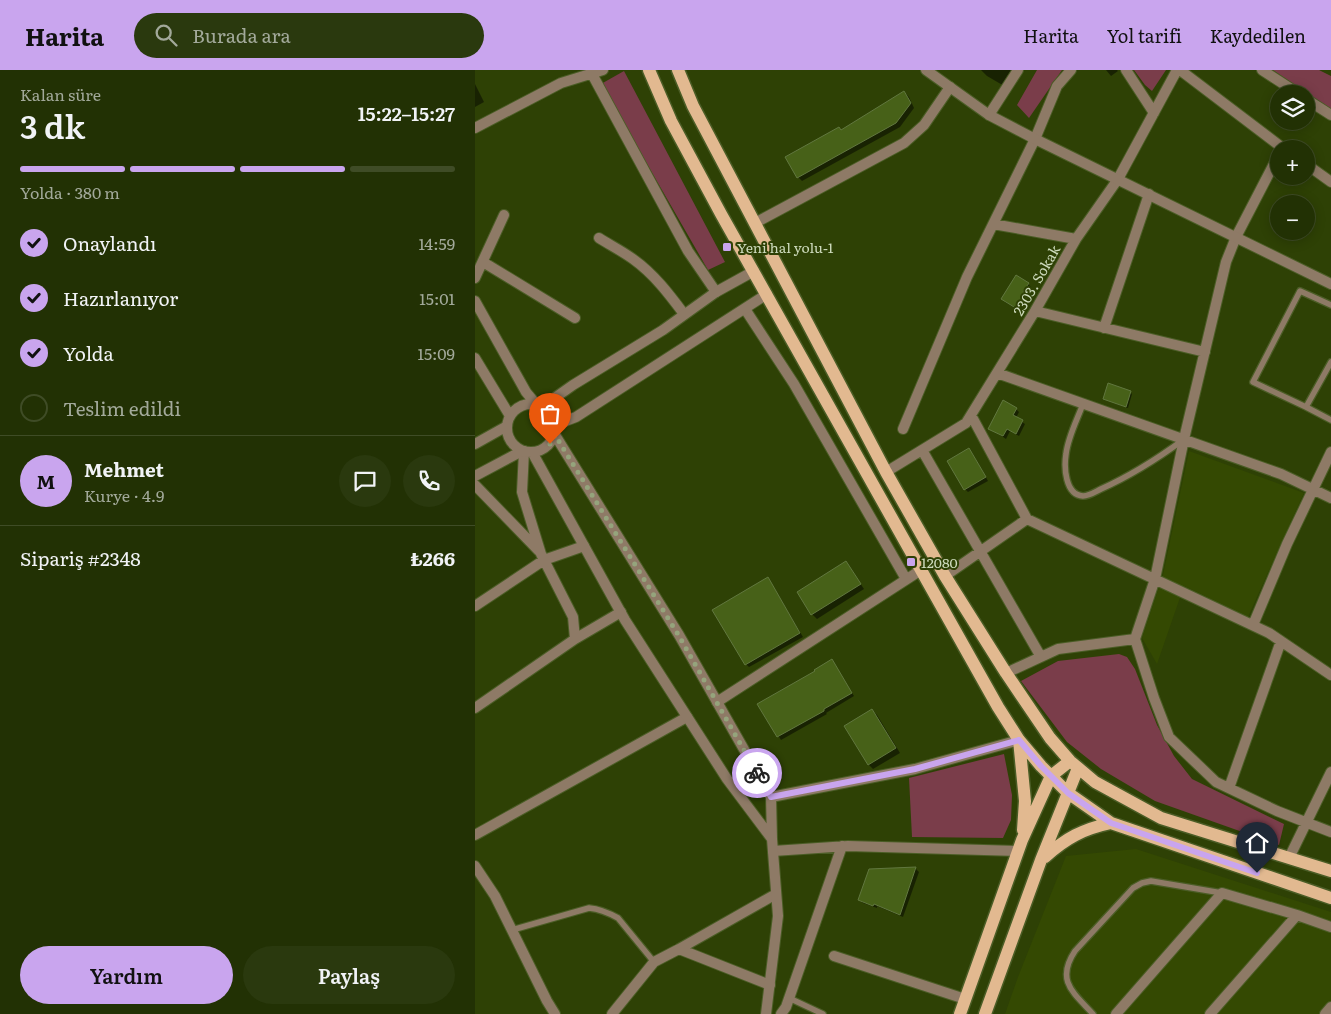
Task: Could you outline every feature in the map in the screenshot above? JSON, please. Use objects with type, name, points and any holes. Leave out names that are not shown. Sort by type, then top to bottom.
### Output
[{"type":"main road","points":[[649,70],[671,121],[721,214],[998,707],[1019,740],[1068,793],[1111,823],[1331,898]]},
{"type":"main road","points":[[677,70],[693,106],[886,472],[945,576],[1006,673],[1050,738],[1074,765],[1095,782],[1161,818],[1331,871]]},
{"type":"main road","points":[[1019,740],[1025,801],[1020,845]]},
{"type":"main road","points":[[960,1014],[1020,845],[1051,776],[1074,765]]},
{"type":"main road","points":[[985,1014],[1041,860],[1068,793],[1074,765]]},
{"type":"main road","points":[[1041,860],[1060,843],[1079,832],[1111,823]]},
{"type":"street","points":[[475,128],[561,83],[603,70]]},
{"type":"street","points":[[927,70],[989,115],[1331,284]]},
{"type":"street","points":[[989,115],[1018,70]]},
{"type":"street","points":[[903,429],[967,277],[1035,139],[1057,86],[1071,70]]},
{"type":"street","points":[[1126,70],[1154,113]]},
{"type":"street","points":[[1179,70],[1270,141]]},
{"type":"street","name":"2303. Sokak","points":[[886,472],[966,423],[1035,311],[1076,239],[1118,179],[1179,70]]},
{"type":"street","points":[[1262,70],[1285,85]]},
{"type":"street","points":[[592,74],[688,251],[716,292]]},
{"type":"street","points":[[755,223],[903,143],[925,124],[950,87]]},
{"type":"street","points":[[1315,105],[1331,115]]},
{"type":"street","points":[[1315,170],[1331,182]]},
{"type":"street","points":[[1270,171],[1236,237],[1226,262],[1184,439],[1155,580],[1135,640],[1169,737],[1216,782],[1277,811],[1331,832]]},
{"type":"street","points":[[1104,328],[1149,194]]},
{"type":"street","points":[[475,278],[504,215]]},
{"type":"street","points":[[993,224],[1076,239]]},
{"type":"street","points":[[599,238],[642,266],[661,284],[684,314]]},
{"type":"street","points":[[483,262],[575,318]]},
{"type":"street","points":[[475,444],[509,421],[517,409],[526,404],[541,406],[663,330],[716,292],[754,270]]},
{"type":"street","points":[[475,476],[526,452],[542,450],[550,444],[555,430],[745,310],[767,294]]},
{"type":"street","points":[[475,302],[526,392],[552,416],[555,430],[679,636],[771,797],[778,916],[766,1014]]},
{"type":"street","points":[[745,310],[794,384],[906,579]]},
{"type":"street","points":[[1035,311],[1205,352]]},
{"type":"street","points":[[475,358],[509,421],[508,436],[514,445],[526,452],[584,546],[621,612],[687,717],[727,779],[772,839]]},
{"type":"street","points":[[997,373],[1281,474],[1331,498]]},
{"type":"street","points":[[971,415],[1027,519],[1253,625],[1281,641],[1331,675]]},
{"type":"street","points":[[922,450],[1041,657]]},
{"type":"street","points":[[526,452],[523,492],[543,557],[573,617],[575,639]]},
{"type":"street","points":[[1253,625],[1287,544],[1331,452]]},
{"type":"street","points":[[475,485],[543,557]]},
{"type":"street","points":[[945,576],[1027,519]]},
{"type":"street","points":[[475,606],[543,557],[584,546]]},
{"type":"street","points":[[717,702],[921,570]]},
{"type":"street","points":[[475,708],[575,639],[621,612]]},
{"type":"street","points":[[1006,673],[1058,649],[1135,640]]},
{"type":"street","points":[[1229,788],[1281,641]]},
{"type":"street","points":[[475,835],[687,717]]},
{"type":"street","points":[[771,797],[915,769],[1019,740]]},
{"type":"street","points":[[1289,858],[1331,772]]},
{"type":"street","points":[[773,851],[842,846],[1020,845]]},
{"type":"street","points":[[781,1014],[789,998],[842,846]]},
{"type":"street","points":[[475,866],[495,896],[555,1014]]},
{"type":"street","points":[[1116,1014],[1222,893],[1297,915],[1331,928]]},
{"type":"street","points":[[612,1014],[654,962],[776,894]]},
{"type":"street","points":[[1210,1014],[1297,915]]},
{"type":"street","points":[[679,949],[770,985]]},
{"type":"street","points":[[834,956],[965,999]]},
{"type":"street","points":[[1325,1014],[1331,1007]]},
{"type":"lane","points":[[1331,305],[1300,291],[1253,382],[1331,420]]},
{"type":"lane","points":[[1306,407],[1331,362]]},
{"type":"lane","points":[[1083,404],[1067,447],[1065,461],[1069,486],[1079,495],[1088,495],[1113,484],[1153,462],[1184,439]]},
{"type":"lane","points":[[1093,1014],[1069,988],[1067,975],[1069,962],[1075,951],[1133,888],[1141,883],[1151,881],[1222,893]]},
{"type":"lane","points":[[512,930],[589,908],[595,909],[618,918],[654,962]]},
{"type":"lane","points":[[789,998],[823,1014]]},
{"type":"shaded area","points":[[1037,70],[1062,70],[1029,118],[1017,105]]},
{"type":"shaded area","points":[[1134,70],[1166,70],[1152,91]]},
{"type":"shaded area","points":[[1273,70],[1319,70],[1331,76],[1331,110],[1315,99],[1315,85],[1295,85]]},
{"type":"shaded area","points":[[624,71],[725,262],[708,270],[601,84]]},
{"type":"shaded area","points":[[1189,451],[1304,493],[1248,617],[1184,586],[1157,664],[1142,638],[1163,575]]},
{"type":"shaded area","points":[[1119,654],[1127,657],[1135,669],[1157,725],[1174,756],[1192,779],[1284,824],[1279,845],[1155,801],[1101,769],[1067,742],[1021,681],[1058,661]]},
{"type":"shaded area","points":[[1004,754],[1012,795],[1011,820],[1003,838],[912,837],[909,778]]},
{"type":"shaded area","points":[[1136,849],[1331,912],[1331,1014],[1005,1014],[1066,856]]},
{"type":"building","points":[[904,91],[911,103],[896,123],[797,178],[785,157],[839,127],[841,130]]},
{"type":"building","points":[[1016,275],[1029,283],[1023,292],[1029,295],[1019,310],[1001,299]]},
{"type":"building","points":[[1108,383],[1131,391],[1126,407],[1103,399]]},
{"type":"building","points":[[1003,400],[1017,408],[1013,415],[1023,420],[1016,434],[1007,429],[1003,436],[988,429]]},
{"type":"building","points":[[969,448],[986,477],[964,490],[947,461]]},
{"type":"building","points":[[846,561],[861,584],[811,615],[797,592]]},
{"type":"building","points":[[768,577],[800,633],[745,665],[712,610]]},
{"type":"building","points":[[832,659],[852,693],[777,737],[757,704],[815,671]]},
{"type":"building","points":[[872,709],[896,748],[868,765],[844,726]]},
{"type":"building","points":[[916,867],[900,915],[874,904],[873,906],[858,900],[869,869]]},
{"type":"way so far","points":[[550,444],[555,435],[679,636],[757,773]]},
{"type":"place","name":"Yeni hal yolu-1","points":[[727,247]]},
{"type":"place","name":"12080","points":[[911,562]]},
{"type":"route","points":[[757,773],[771,797],[915,769],[1019,740],[1068,793],[1111,823],[1257,873]]}]
